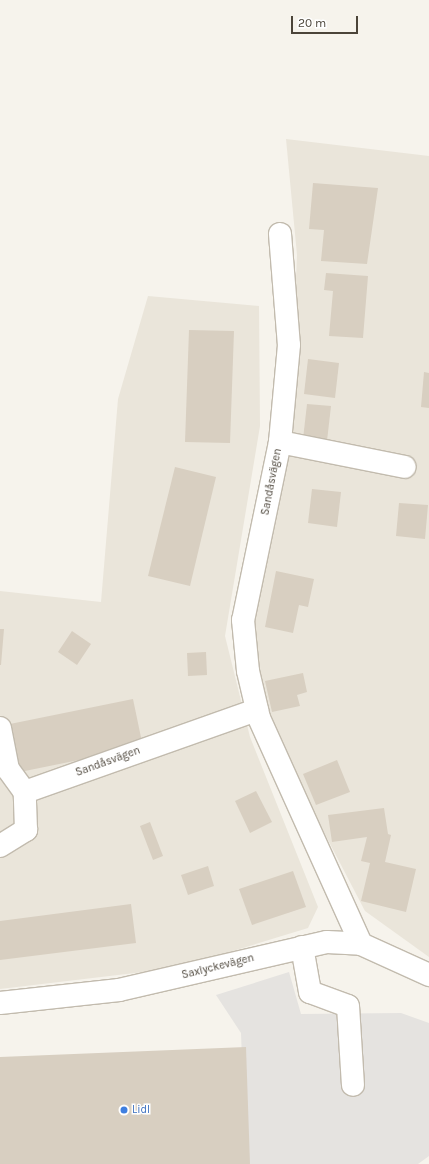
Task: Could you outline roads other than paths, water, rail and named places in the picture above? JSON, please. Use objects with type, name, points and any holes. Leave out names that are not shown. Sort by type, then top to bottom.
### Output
[{"type":"street","name":"Sandåsvägen","points":[[280,234],[289,345],[280,442],[243,620],[248,671],[257,710],[360,944]]},
{"type":"street","name":"Sandåsvägen","points":[[280,442],[406,467]]},
{"type":"street","name":"Sandåsvägen","points":[[25,792],[257,710]]},
{"type":"street","points":[[0,728],[8,769],[25,792],[26,830],[0,846]]},
{"type":"street","name":"Saxlyckevägen","points":[[0,1003],[119,990],[302,946],[327,942],[360,944],[429,975]]},
{"type":"street","points":[[302,946],[310,992],[348,1006],[353,1085]]},
{"type":"place","name":"Lidl","points":[[124,1110]]}]
